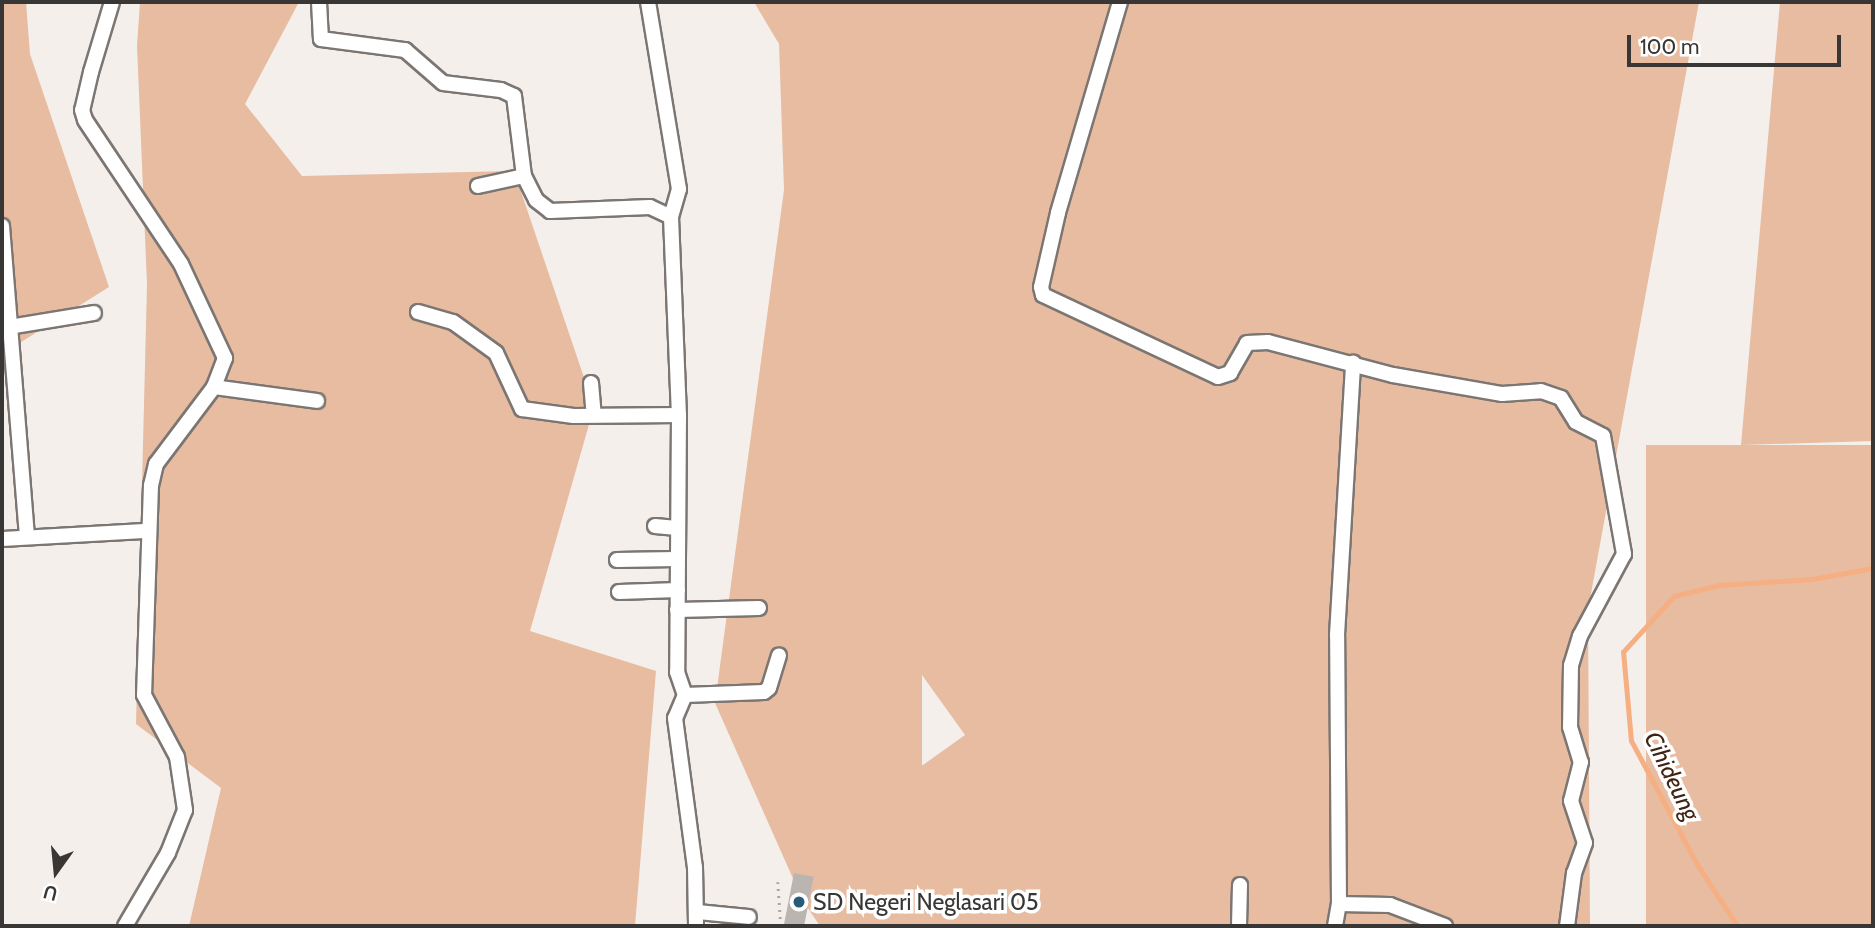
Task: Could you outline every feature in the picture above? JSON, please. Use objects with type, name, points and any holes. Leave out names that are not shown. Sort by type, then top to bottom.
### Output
[{"type":"street","points":[[112,2],[82,110],[85,120],[181,264],[224,352],[214,387],[156,464],[146,531],[145,695],[177,757],[185,810],[169,853],[125,926]]},
{"type":"street","points":[[319,2],[321,39],[405,50],[443,83],[501,90],[514,96],[524,176],[536,200],[550,211],[639,207],[659,208],[671,217]]},
{"type":"street","points":[[649,2],[679,189],[671,217],[679,415],[677,672],[685,695],[675,718],[696,919],[749,918]]},
{"type":"street","points":[[1120,2],[1058,213],[1041,287],[1043,295],[1218,377],[1227,376],[1253,341],[1353,362],[1393,375],[1502,394],[1534,391],[1556,395],[1566,403],[1576,422],[1603,436],[1624,554],[1580,636],[1569,680],[1570,727],[1581,762],[1571,801],[1585,842],[1574,873],[1567,926]]},
{"type":"street","points":[[478,186],[524,176]]},
{"type":"street","points":[[2,226],[27,535]]},
{"type":"street","points":[[418,312],[453,322],[496,353],[522,409],[550,415],[679,415]]},
{"type":"street","points":[[9,327],[94,313]]},
{"type":"street","points":[[1335,926],[1339,904],[1337,648],[1353,362]]},
{"type":"street","points":[[591,383],[594,415]]},
{"type":"street","points":[[214,387],[317,401]]},
{"type":"street","points":[[655,526],[677,528]]},
{"type":"street","points":[[2,540],[27,535],[146,531]]},
{"type":"street","points":[[617,559],[676,559]]},
{"type":"street","points":[[619,592],[678,590]]},
{"type":"street","points":[[677,610],[759,608]]},
{"type":"street","points":[[685,695],[764,692],[769,688],[779,655]]},
{"type":"street","points":[[1239,926],[1240,885]]},
{"type":"street","points":[[1339,904],[1390,905],[1445,926]]},
{"type":"path","points":[[778,882],[781,926]]},
{"type":"shaded area","points":[[2,2],[26,2],[30,54],[109,287],[2,354]]},
{"type":"shaded area","points":[[140,2],[299,2],[245,104],[302,176],[514,171],[594,407],[530,631],[656,671],[635,926],[189,926],[221,788],[136,724],[147,284],[137,46]]},
{"type":"shaded area","points":[[754,2],[1699,2],[1588,610],[1590,926],[820,926],[803,901],[715,703],[784,190],[779,44]],"holes":[[[922,675],[965,735],[922,765]]]},
{"type":"shaded area","points":[[1780,2],[1873,2],[1873,441],[1741,445]]},
{"type":"shaded area","points":[[1646,445],[1873,445],[1873,926],[1646,926]]},
{"type":"building","name":"SD Negeri Neglasari 05","points":[[794,873],[814,877],[804,926],[784,926]]},
{"type":"waterway","name":"Cihideung","points":[[1737,926],[1696,863],[1631,741],[1623,652],[1674,596],[1719,585],[1812,579],[1873,568]]},
{"type":"place","name":"SD Negeri Neglasari 05","points":[[799,902]]}]
